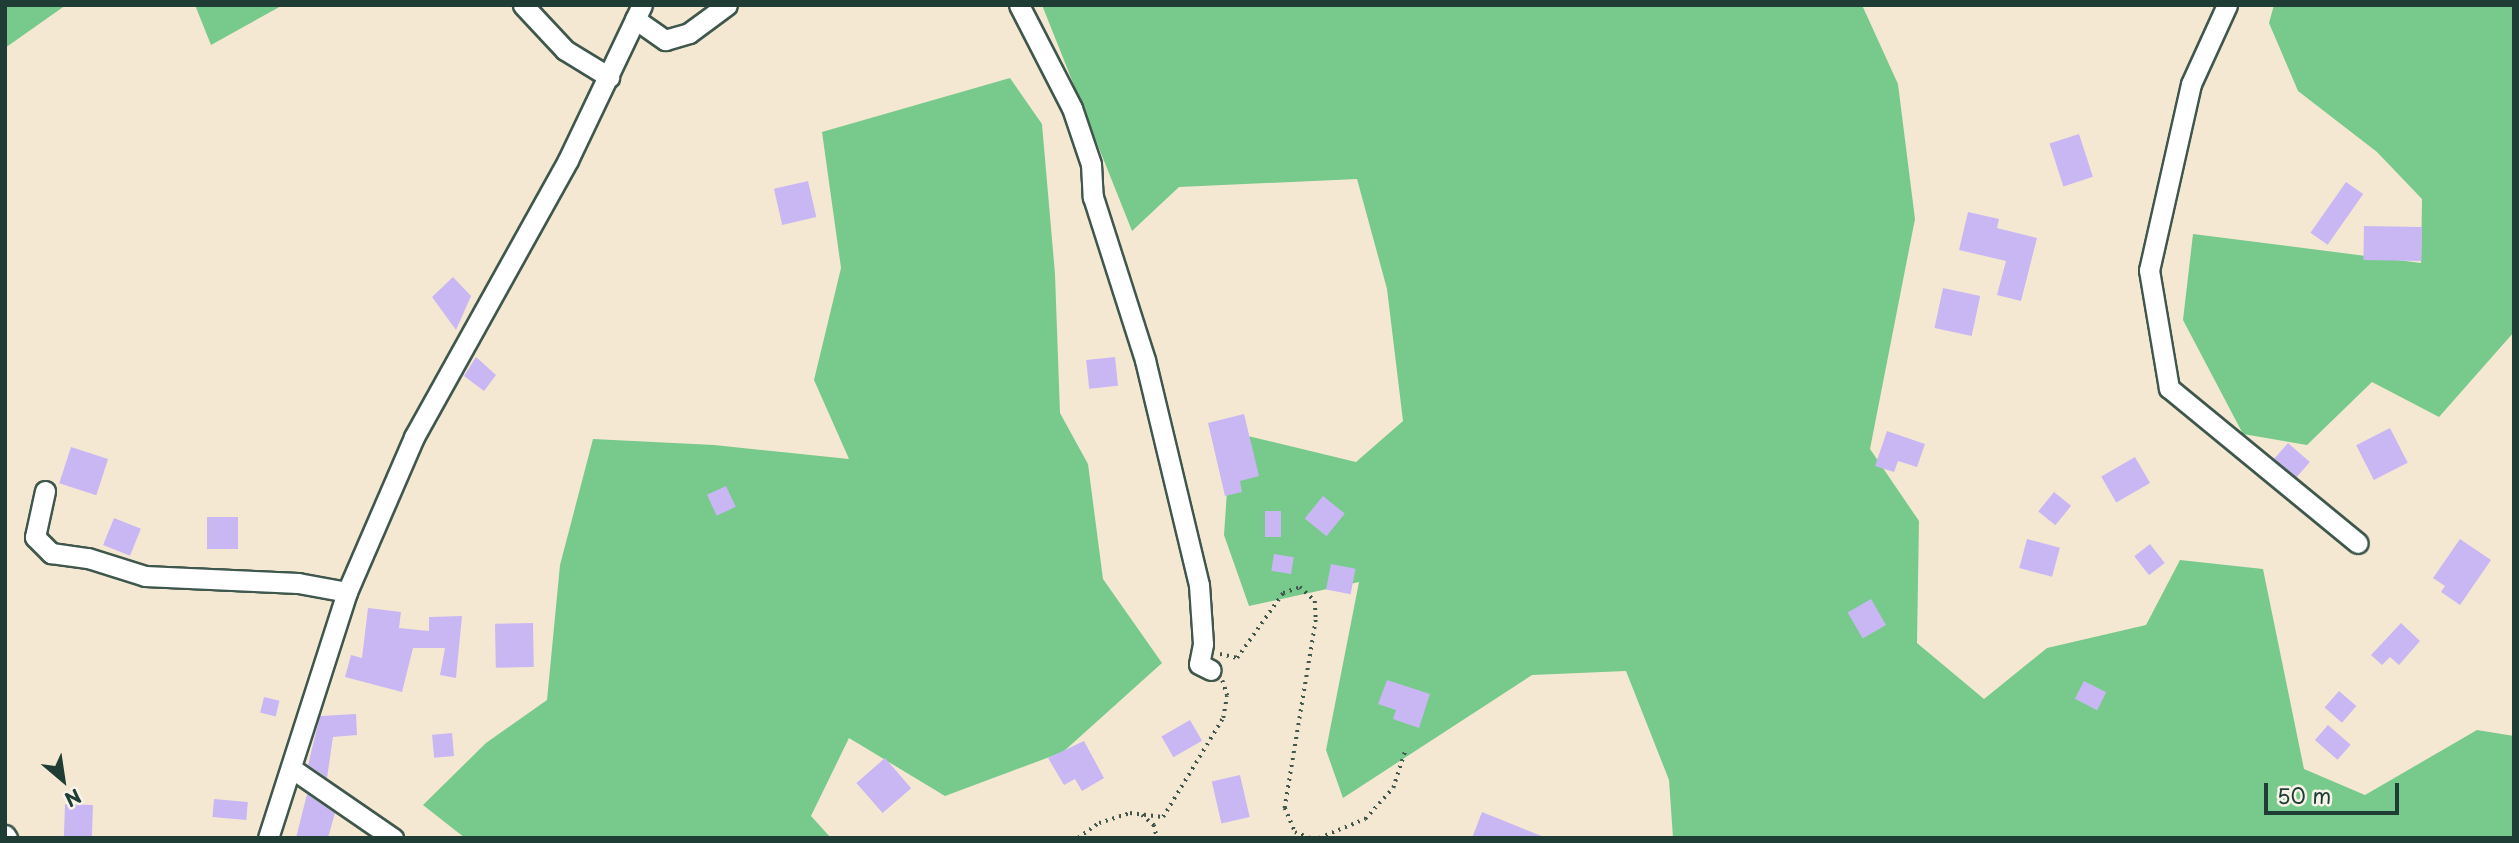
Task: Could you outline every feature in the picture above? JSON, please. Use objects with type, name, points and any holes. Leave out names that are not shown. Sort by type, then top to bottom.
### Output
[{"type":"street","points":[[523,5],[565,50],[609,77]]},
{"type":"street","points":[[268,838],[347,592],[414,437],[568,160],[638,12],[665,40],[689,33],[727,5]]},
{"type":"street","points":[[1019,5],[1072,108],[1091,164],[1093,197],[1144,360],[1199,585],[1203,644],[1199,664],[1210,670]]},
{"type":"street","points":[[2227,5],[2191,84],[2149,270],[2169,388],[2358,543]]},
{"type":"street","points":[[45,491],[35,537],[51,552],[88,558],[145,576],[298,583],[347,592]]},
{"type":"street","points":[[291,768],[393,838]]},
{"type":"path","points":[[1203,644],[1211,652],[1237,658],[1283,593],[1300,587],[1315,601],[1316,620],[1285,808],[1295,832],[1310,838]]},
{"type":"path","points":[[1078,838],[1099,823],[1130,813],[1163,817],[1213,740],[1227,696],[1225,685],[1210,670]]},
{"type":"path","points":[[1319,838],[1365,818],[1392,788],[1405,751]]},
{"type":"path","points":[[1141,814],[1154,825],[1157,838]]},
{"type":"green space","points":[[5,5],[66,5],[5,48]]},
{"type":"green space","points":[[195,5],[283,5],[211,45]]},
{"type":"green space","points":[[1042,5],[1862,5],[1898,84],[1915,219],[1870,449],[1919,521],[1917,643],[1984,699],[2047,648],[2146,625],[2180,560],[2263,569],[2304,769],[2365,795],[2477,730],[2514,736],[2514,838],[1673,838],[1669,780],[1626,671],[1532,675],[1343,798],[1326,750],[1359,582],[1249,606],[1224,535],[1231,432],[1356,462],[1403,421],[1387,289],[1357,179],[1179,187],[1132,231]]},
{"type":"green space","points":[[2274,5],[2514,5],[2514,332],[2439,417],[2372,382],[2307,445],[2243,434],[2183,320],[2193,234],[2421,263],[2422,199],[2377,152],[2298,91],[2269,23]]},
{"type":"green space","points":[[1010,78],[1042,124],[1055,274],[1060,413],[1088,464],[1103,579],[1162,663],[1063,752],[945,796],[849,738],[811,816],[831,838],[465,838],[423,805],[486,743],[547,700],[560,565],[593,439],[714,445],[849,459],[814,380],[841,268],[822,132]]},
{"type":"building","points":[[2079,134],[2093,177],[2063,186],[2050,144]]},
{"type":"building","points":[[808,181],[816,217],[782,225],[774,189]]},
{"type":"building","points":[[2346,182],[2363,194],[2328,245],[2310,233]]},
{"type":"building","points":[[1968,212],[1999,219],[1997,228],[2037,238],[2021,301],[1997,295],[2006,261],[1959,250]]},
{"type":"building","points":[[2364,226],[2422,227],[2421,261],[2363,260]]},
{"type":"building","points":[[453,277],[471,296],[456,330],[432,297]]},
{"type":"building","points":[[1943,288],[1980,296],[1972,336],[1934,328]]},
{"type":"building","points":[[476,357],[496,375],[484,391],[464,376]]},
{"type":"building","points":[[1115,357],[1118,386],[1089,389],[1086,360]]},
{"type":"building","points":[[1244,414],[1259,476],[1240,481],[1242,492],[1225,496],[1208,423]]},
{"type":"building","points":[[2390,428],[2408,463],[2374,480],[2356,445]]},
{"type":"building","points":[[1887,431],[1925,444],[1917,467],[1898,461],[1894,472],[1875,466]]},
{"type":"building","points":[[2288,443],[2310,462],[2296,478],[2274,459]]},
{"type":"building","points":[[71,447],[108,459],[96,495],[59,483]]},
{"type":"building","points":[[2135,457],[2150,483],[2116,502],[2101,476]]},
{"type":"building","points":[[726,486],[736,507],[717,516],[707,495]]},
{"type":"building","points":[[2054,492],[2071,506],[2055,525],[2038,511]]},
{"type":"building","points":[[1323,496],[1345,514],[1327,536],[1305,519]]},
{"type":"building","points":[[1265,511],[1281,511],[1281,537],[1265,537]]},
{"type":"building","points":[[207,517],[238,517],[238,549],[207,549]]},
{"type":"building","points":[[114,518],[141,529],[130,556],[103,545]]},
{"type":"building","points":[[2027,539],[2060,548],[2052,577],[2019,568]]},
{"type":"building","points":[[2460,539],[2491,560],[2460,605],[2441,592],[2445,586],[2433,578]]},
{"type":"building","points":[[2150,544],[2165,563],[2149,575],[2134,556]]},
{"type":"building","points":[[1274,554],[1294,557],[1291,574],[1271,571]]},
{"type":"building","points":[[1331,564],[1356,569],[1351,594],[1326,590]]},
{"type":"building","points":[[1871,599],[1886,625],[1863,638],[1848,612]]},
{"type":"building","points":[[368,608],[401,612],[399,628],[429,631],[429,617],[462,616],[456,678],[440,675],[445,648],[413,648],[402,692],[345,677],[351,655],[362,658]]},
{"type":"building","points":[[533,623],[534,667],[496,668],[495,624]]},
{"type":"building","points":[[2401,623],[2420,641],[2399,665],[2390,657],[2382,665],[2371,655]]},
{"type":"building","points":[[1387,680],[1430,694],[1419,728],[1393,719],[1396,710],[1378,704]]},
{"type":"building","points":[[2084,681],[2106,692],[2097,710],[2075,699]]},
{"type":"building","points":[[2339,691],[2356,706],[2342,723],[2325,708]]},
{"type":"building","points":[[264,697],[280,701],[276,716],[260,713]]},
{"type":"building","points":[[356,714],[357,735],[333,737],[327,778],[308,765],[320,716]]},
{"type":"building","points":[[1190,720],[1202,741],[1173,757],[1161,736]]},
{"type":"building","points":[[2328,725],[2351,745],[2338,760],[2315,740]]},
{"type":"building","points":[[452,733],[454,756],[434,758],[432,735]]},
{"type":"building","points":[[1084,741],[1104,778],[1082,791],[1075,779],[1064,785],[1048,758]]},
{"type":"building","points":[[885,758],[911,788],[883,813],[856,783]]},
{"type":"building","points":[[1240,775],[1250,817],[1221,823],[1212,782]]},
{"type":"building","points":[[307,794],[335,813],[328,838],[296,838]]},
{"type":"building","points":[[214,799],[248,802],[246,820],[212,817]]},
{"type":"building","points":[[65,804],[93,805],[92,837],[64,836]]},
{"type":"building","points":[[1482,812],[1544,837],[1544,838],[1472,838]]}]
